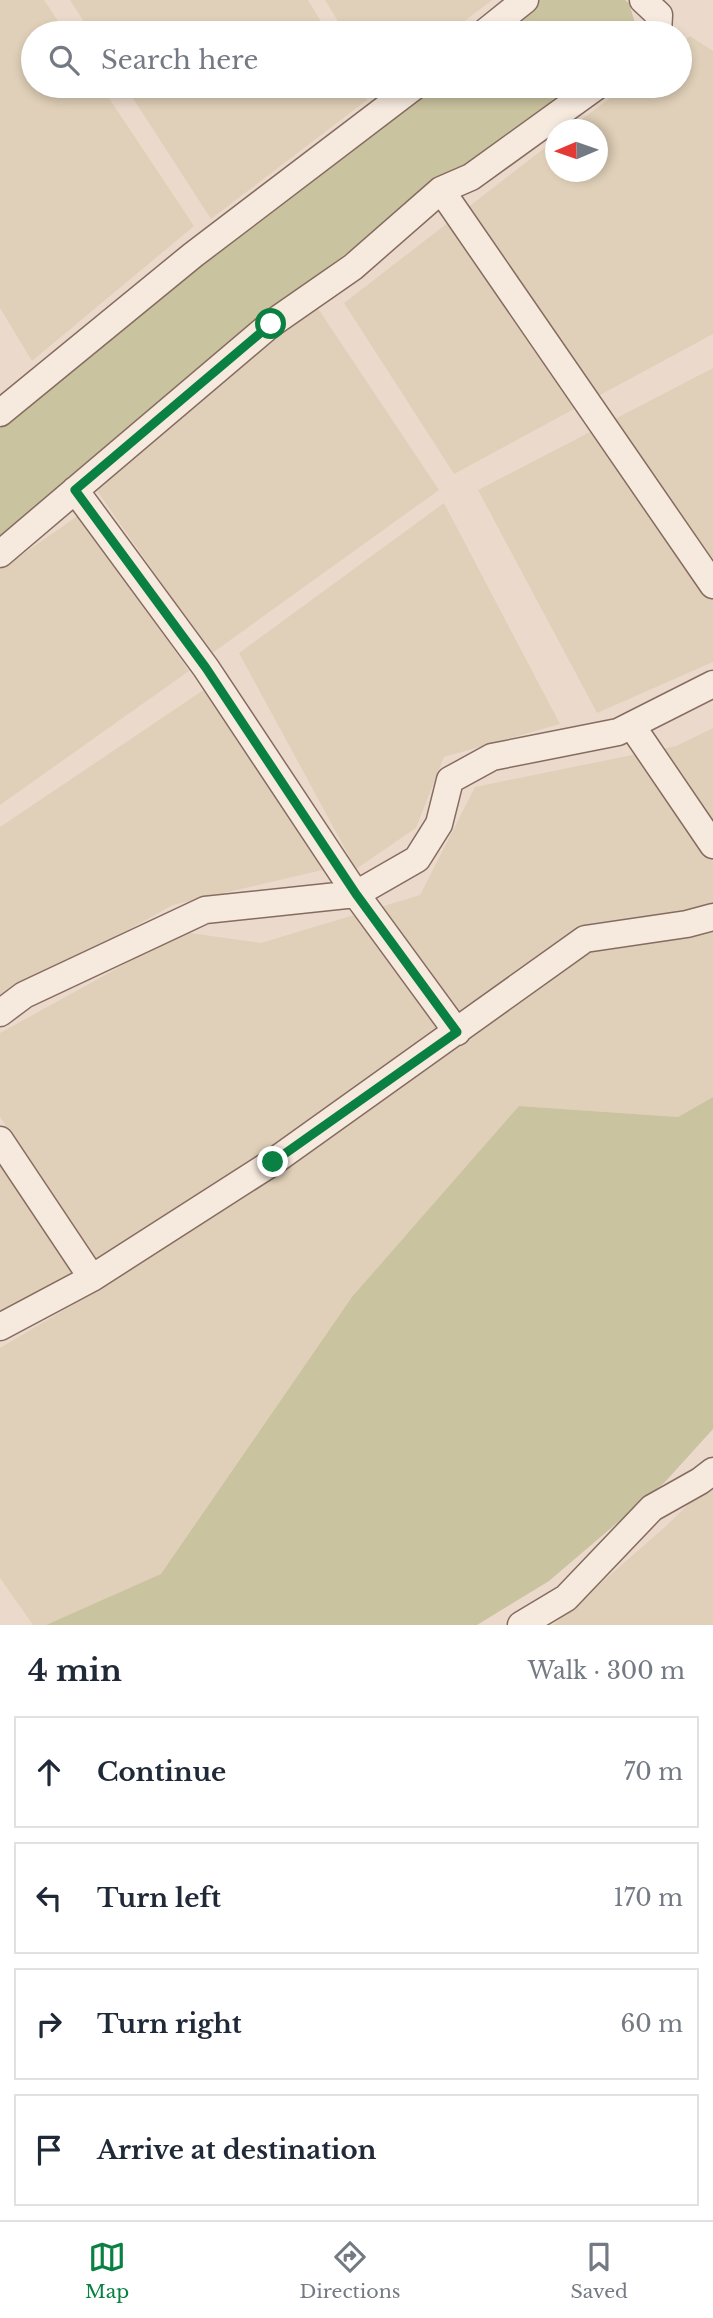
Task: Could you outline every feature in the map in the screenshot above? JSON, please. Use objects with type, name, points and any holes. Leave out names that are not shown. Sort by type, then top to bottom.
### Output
[{"type":"street","points":[[499,21],[525,0]]},
{"type":"street","points":[[643,0],[659,15],[659,21]]},
{"type":"street","points":[[0,413],[193,255],[399,98]]},
{"type":"street","points":[[0,554],[271,324],[353,267],[441,190],[471,177],[580,98]]},
{"type":"street","points":[[441,190],[713,585]]},
{"type":"street","points":[[75,490],[206,668],[356,894],[457,1032]]},
{"type":"street","points":[[0,1013],[24,995],[205,910],[356,894],[417,859],[439,824],[450,780],[492,757],[618,732],[713,684]]},
{"type":"street","points":[[632,726],[713,845]]},
{"type":"street","points":[[0,1327],[92,1278],[273,1162],[585,939],[687,924],[713,917]]},
{"type":"street","points":[[0,1140],[92,1278]]},
{"type":"street","points":[[521,1625],[566,1598],[652,1508],[713,1471]]},
{"type":"shaded area","points":[[0,0],[44,0],[58,21],[21,21],[21,98],[109,98],[194,226],[32,361],[0,308]]},
{"type":"shaded area","points":[[70,0],[308,0],[321,21],[83,21]]},
{"type":"shaded area","points":[[325,0],[492,0],[465,21],[338,21]]},
{"type":"shaded area","points":[[533,0],[625,0],[629,3],[634,21],[506,21]]},
{"type":"shaded area","points":[[692,37],[713,51],[713,334],[454,474],[344,303],[545,148],[545,182],[608,182],[608,119],[582,119],[610,98],[692,98]]},
{"type":"shaded area","points":[[133,98],[366,98],[367,100],[211,219]]},
{"type":"shaded area","points":[[410,98],[560,98],[281,301],[0,539],[0,428],[157,298]]},
{"type":"shaded area","points":[[313,301],[439,490],[211,654],[95,488]]},
{"type":"shaded area","points":[[713,368],[713,662],[597,713],[478,490]]},
{"type":"shaded area","points":[[444,503],[560,724],[444,757],[416,828],[356,869],[239,653]]},
{"type":"shaded area","points":[[79,515],[189,671],[0,805],[0,570]]},
{"type":"shaded area","points":[[205,689],[327,869],[173,905],[0,1001],[0,827]]},
{"type":"shaded area","points":[[713,728],[713,1097],[678,1117],[519,1106],[161,1575],[46,1625],[33,1625],[0,1578],[0,1348],[111,1282],[0,1117],[0,1033],[183,932],[261,943],[420,895],[475,787],[676,746]]},
{"type":"shaded area","points":[[713,1097],[713,1429],[665,1482],[549,1581],[477,1625],[46,1625],[161,1574],[352,1297],[519,1106],[678,1117]]},
{"type":"shaded area","points":[[0,1166],[75,1273],[0,1311]]},
{"type":"shaded area","points":[[713,1480],[713,1625],[553,1625],[666,1526]]},
{"type":"route","points":[[271,324],[75,490],[206,668],[356,894],[457,1032],[273,1162]]}]
